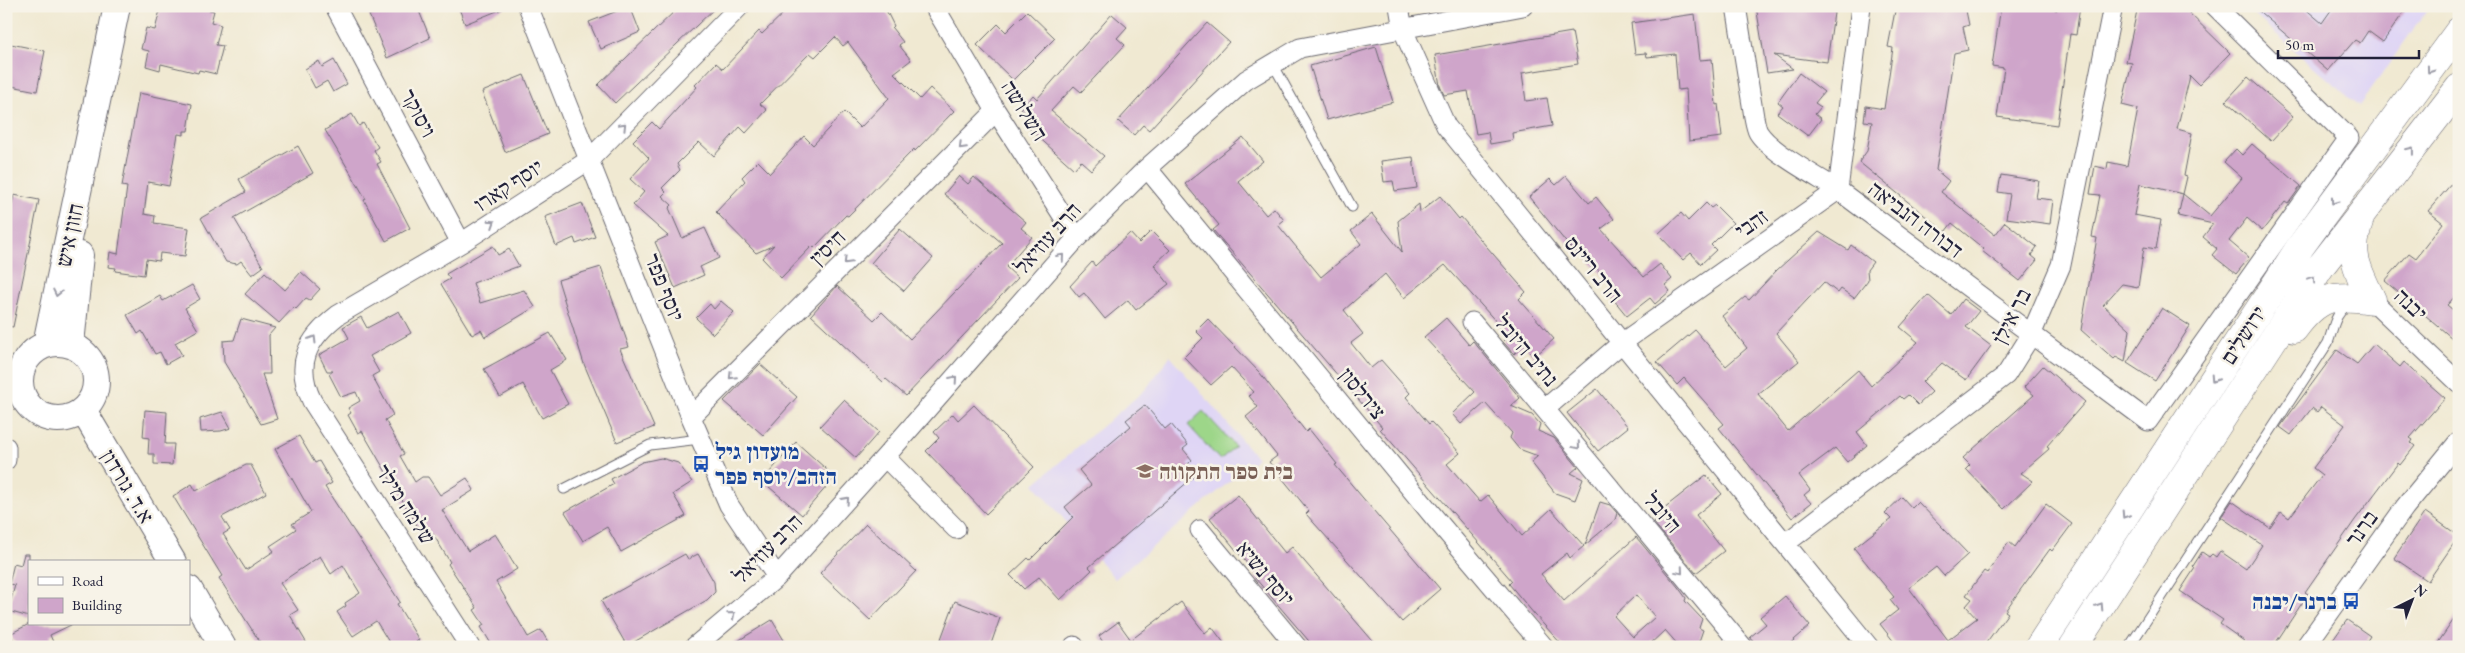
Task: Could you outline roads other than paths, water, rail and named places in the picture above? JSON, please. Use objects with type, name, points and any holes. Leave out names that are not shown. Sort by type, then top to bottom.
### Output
[{"type":"highway","name":"ירושלים","points":[[2039,647],[2300,247],[2459,31]]},
{"type":"highway","name":"ירושלים","points":[[2073,647],[2316,274],[2459,88]]},
{"type":"highway","points":[[2361,214],[2353,239],[2354,259],[2374,301]]},
{"type":"highway","points":[[2158,517],[2302,318],[2317,304],[2334,296],[2374,301]]},
{"type":"street","name":"חזון איש","points":[[59,344],[92,126],[117,6]]},
{"type":"street","name":"ויסוקר","points":[[335,6],[462,243]]},
{"type":"street","name":"יוסף פפר","points":[[528,6],[700,439],[729,505],[777,576]]},
{"type":"street","name":"יוסף קארו","points":[[305,386],[303,368],[309,346],[320,329],[338,315],[462,243],[589,160],[740,6]]},
{"type":"street","name":"הרב ריינס","points":[[1399,6],[1403,30],[1446,126],[1869,647]]},
{"type":"street","name":"הרב עוזיאל","points":[[694,647],[777,576],[885,457],[1077,238],[1147,168],[1246,80],[1300,48],[1523,6]]},
{"type":"street","name":"דבורה הנביאה","points":[[1736,6],[1758,131],[1765,140],[1789,159],[1838,190],[2148,421],[2349,138],[2215,6]]},
{"type":"street","points":[[1838,190],[1861,6]]},
{"type":"street","name":"בר אילן","points":[[1786,543],[2006,375],[2031,335],[2061,265],[2113,6]]},
{"type":"street","name":"השלושה","points":[[943,10],[996,111],[1077,238]]},
{"type":"street","name":"חיסין","points":[[691,417],[996,111]]},
{"type":"street","name":"צירלסון","points":[[1147,168],[1434,517],[1544,647]]},
{"type":"street","name":"זהבי","points":[[1546,408],[1623,342],[1838,190]]},
{"type":"street","name":"יבנה","points":[[2374,301],[2459,383]]},
{"type":"street","name":"נתיב היובל","points":[[1472,322],[1546,408]]},
{"type":"street","points":[[59,344],[83,351],[92,361],[96,374],[94,394],[83,410],[70,418],[56,419],[42,416],[28,405],[13,370],[35,350],[59,344]]},
{"type":"street","name":"שלמה מילר","points":[[305,386],[312,401],[470,647]]},
{"type":"street","name":"היובל","points":[[1546,408],[1735,643]]},
{"type":"street","name":"א.ד. גורדון","points":[[83,410],[172,560]]},
{"type":"street","name":"ברנר","points":[[2305,647],[2405,507],[2459,441]]},
{"type":"street","points":[[6,447],[6,460]]},
{"type":"street","points":[[885,457],[956,529]]},
{"type":"street","name":"יוסף נשיא","points":[[1200,530],[1297,647]]},
{"type":"street","points":[[190,591],[223,647]]},
{"type":"lane","points":[[1273,64],[1352,207]]},
{"type":"lane","points":[[2129,647],[2328,343],[2334,319],[2343,308],[2350,304],[2374,301]]},
{"type":"lane","points":[[564,489],[650,445],[700,439]]},
{"type":"place","name":"מועדון גיל הזהב/יוסף פפר","points":[[701,464]]},
{"type":"place","name":"בית ספר התקווה","points":[[1145,471]]},
{"type":"place","name":"ברנר/יבנה","points":[[2351,601]]}]
